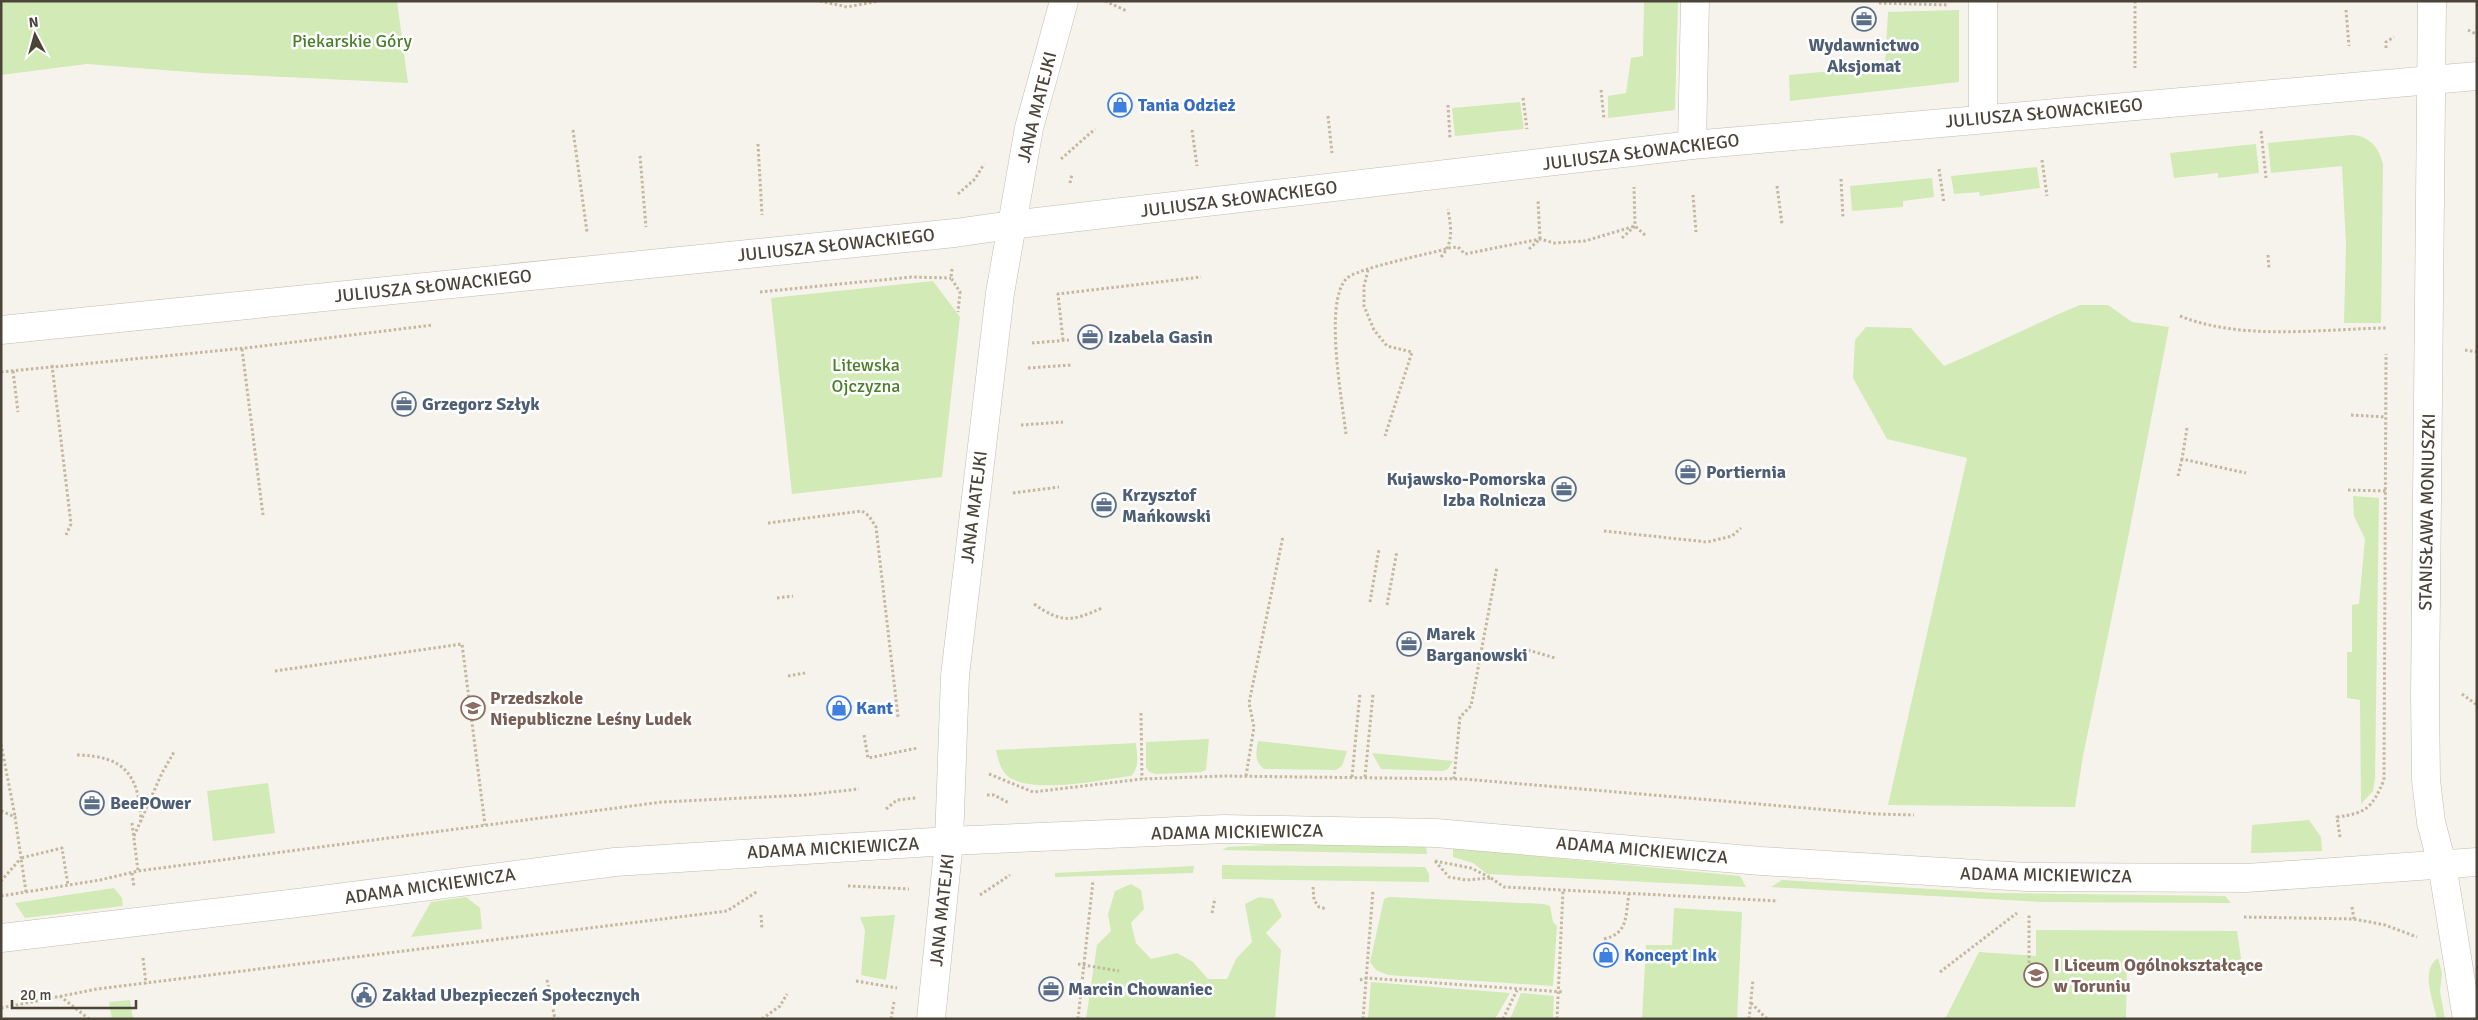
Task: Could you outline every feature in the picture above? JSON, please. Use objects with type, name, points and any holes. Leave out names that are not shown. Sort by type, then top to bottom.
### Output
[{"type":"street","name":"JANA MATEJKI","points":[[931,1019],[949,841],[955,676],[1000,293],[1029,128],[1064,1]]},
{"type":"street","points":[[1692,145],[1695,1]]},
{"type":"street","name":"STANISŁAWA MONIUSZKI","points":[[2432,1],[2425,696],[2428,796],[2431,822],[2442,864],[2467,1019]]},
{"type":"street","points":[[1970,3],[1983,118]]},
{"type":"street","name":"JULIUSZA SŁOWACKIEGO","points":[[1,330],[956,233],[1692,145],[2477,76]]},
{"type":"street","name":"ADAMA MICKIEWICZA","points":[[1,938],[615,862],[949,841],[1224,829],[1429,832],[1760,861],[2028,877],[2246,878],[2477,862]]},
{"type":"path","points":[[820,1],[847,7],[879,1]]},
{"type":"path","points":[[1105,1],[1127,10]]},
{"type":"path","points":[[2135,1],[2136,68]]},
{"type":"path","points":[[1879,3],[1970,3]]},
{"type":"path","points":[[2346,10],[2349,46]]},
{"type":"path","points":[[1601,90],[1604,123]]},
{"type":"path","points":[[2258,96],[2266,178]]},
{"type":"path","points":[[1522,98],[1527,131]]},
{"type":"path","points":[[573,130],[587,232]]},
{"type":"path","points":[[1058,161],[1095,130]]},
{"type":"path","points":[[758,144],[762,214]]},
{"type":"path","points":[[1622,238],[1635,226],[1636,201],[1630,153]]},
{"type":"path","points":[[640,156],[646,227]]},
{"type":"path","points":[[959,194],[975,179],[986,157]]},
{"type":"path","points":[[2042,160],[2047,196]]},
{"type":"path","points":[[1939,169],[1944,203]]},
{"type":"path","points":[[1841,179],[1843,218]]},
{"type":"path","points":[[1777,186],[1782,224]]},
{"type":"path","points":[[1693,195],[1696,232]]},
{"type":"path","points":[[1635,226],[1646,236]]},
{"type":"path","points":[[1346,434],[1334,326],[1338,295],[1346,278],[1368,269],[1448,248],[1458,247],[1465,254],[1540,238],[1554,243],[1567,243],[1596,238],[1635,226]]},
{"type":"path","points":[[1441,257],[1448,248],[1452,234]]},
{"type":"path","points":[[2268,254],[2269,269]]},
{"type":"path","points":[[1368,269],[1364,286],[1364,306],[1374,330],[1387,346],[1412,352],[1385,436]]},
{"type":"path","points":[[754,292],[911,277],[951,278],[960,292],[958,312]]},
{"type":"path","points":[[1063,340],[1058,294],[1201,277]]},
{"type":"path","points":[[2180,316],[2203,325],[2240,331],[2387,328]]},
{"type":"path","points":[[1,372],[242,348],[438,324]]},
{"type":"path","points":[[48,325],[71,524],[66,535]]},
{"type":"path","points":[[1032,343],[1069,340]]},
{"type":"path","points":[[242,348],[263,515]]},
{"type":"path","points":[[2464,350],[2477,352]]},
{"type":"path","points":[[2337,817],[2362,811],[2373,804],[2384,780],[2386,354]]},
{"type":"path","points":[[1028,368],[1071,365]]},
{"type":"path","points":[[13,371],[18,412]]},
{"type":"path","points":[[2351,415],[2386,417]]},
{"type":"path","points":[[1021,425],[1063,422]]},
{"type":"path","points":[[2178,476],[2187,428]]},
{"type":"path","points":[[2182,459],[2246,473]]},
{"type":"path","points":[[1013,493],[1059,488]]},
{"type":"path","points":[[2348,490],[2386,491]]},
{"type":"path","points":[[768,523],[849,511],[862,511],[869,516],[876,527],[898,717]]},
{"type":"path","points":[[1604,531],[1707,542],[1732,536],[1742,528]]},
{"type":"path","points":[[1246,776],[1254,726],[1249,703],[1283,536]]},
{"type":"path","points":[[1370,602],[1379,549]]},
{"type":"path","points":[[1387,605],[1397,551]]},
{"type":"path","points":[[1454,778],[1460,717],[1471,706],[1497,567]]},
{"type":"path","points":[[777,598],[793,596]]},
{"type":"path","points":[[1034,604],[1052,617],[1065,620],[1080,618],[1102,608]]},
{"type":"path","points":[[275,671],[462,644],[485,826]]},
{"type":"path","points":[[1528,650],[1555,658]]},
{"type":"path","points":[[788,676],[805,673]]},
{"type":"path","points":[[1352,777],[1360,693]]},
{"type":"path","points":[[1365,778],[1373,694]]},
{"type":"path","points":[[2462,694],[2477,705]]},
{"type":"path","points":[[1141,713],[1142,779]]},
{"type":"path","points":[[864,735],[868,758],[918,748]]},
{"type":"path","points":[[1,744],[15,817],[26,892]]},
{"type":"path","points":[[134,836],[162,773],[174,752]]},
{"type":"path","points":[[76,755],[110,759],[135,782],[140,802],[140,821]]},
{"type":"path","points":[[989,774],[1033,792],[1142,779],[1246,776],[1454,778],[1876,814],[1914,815]]},
{"type":"path","points":[[1,896],[108,879],[138,871],[662,802],[859,789]]},
{"type":"path","points":[[1,811],[15,817]]},
{"type":"path","points":[[132,823],[138,871]]},
{"type":"path","points":[[61,844],[68,885]]},
{"type":"path","points":[[1,881],[21,858],[62,848]]},
{"type":"path","points":[[1491,878],[1504,887]]},
{"type":"path","points":[[1078,1019],[1093,881]]},
{"type":"path","points":[[1313,887],[1314,900],[1319,907],[1327,909]]},
{"type":"path","points":[[1363,1019],[1373,890]]},
{"type":"path","points":[[1557,1019],[1564,891]]},
{"type":"path","points":[[1604,940],[1616,936],[1623,927],[1629,894]]},
{"type":"path","points":[[1212,913],[1215,898]]},
{"type":"path","points":[[1,1008],[97,989],[727,911]]},
{"type":"path","points":[[1940,972],[2018,913]]},
{"type":"path","points":[[2029,913],[2029,968]]},
{"type":"path","points":[[761,915],[762,929]]},
{"type":"path","points":[[1078,964],[1119,971]]},
{"type":"path","points":[[1360,980],[1366,978],[1564,992]]},
{"type":"path","points":[[547,980],[555,1019]]},
{"type":"path","points":[[1749,1019],[1752,980]]},
{"type":"path","points":[[856,981],[897,988]]},
{"type":"path","points":[[1503,1019],[1517,990]]},
{"type":"path","points":[[762,1019],[769,1017],[780,1006],[787,994]]},
{"type":"path","points":[[506,999],[550,995]]},
{"type":"path","points":[[59,996],[89,1019]]},
{"type":"path","points":[[1751,1003],[1767,1019]]},
{"type":"green space","name":"Piekarskie Góry","points":[[1,1],[397,1],[408,83],[202,73],[87,64],[1,75]]},
{"type":"green space","points":[[1644,1],[1678,1],[1675,110],[1608,118],[1608,96],[1626,93],[1631,58],[1643,56]]},
{"type":"green space","points":[[1959,10],[1959,82],[1790,101],[1789,75],[1885,66],[1888,12]]},
{"type":"green space","points":[[1520,102],[1524,129],[1455,136],[1452,108]]},
{"type":"green space","points":[[2352,135],[2372,143],[2379,152],[2383,164],[2381,323],[2344,323],[2346,245],[2342,166],[2271,173],[2268,143]]},
{"type":"green space","points":[[2256,144],[2259,173],[2218,178],[2218,173],[2174,178],[2170,153]]},
{"type":"green space","points":[[2037,167],[2040,188],[1980,196],[1979,192],[1954,194],[1951,176]]},
{"type":"green space","points":[[1932,178],[1934,197],[1903,201],[1903,207],[1852,211],[1850,186]]},
{"type":"green space","name":"Litewska Ojczyzna","points":[[933,281],[960,317],[942,477],[792,494],[771,298]]},
{"type":"green space","points":[[2080,305],[2108,305],[2132,322],[2169,327],[2083,756],[2075,807],[1888,805],[1967,458],[1887,439],[1853,378],[1855,340],[1866,327],[1911,328],[1944,366]]},
{"type":"green space","points":[[2353,496],[2379,498],[2375,778],[2373,791],[2361,804],[2360,700],[2347,698],[2347,652],[2352,652],[2352,605],[2359,604],[2365,539],[2354,516]]},
{"type":"green space","points":[[1209,739],[1206,770],[1201,772],[1156,774],[1149,772],[1146,767],[1146,742]]},
{"type":"green space","points":[[1258,741],[1347,751],[1342,766],[1336,770],[1264,769],[1257,760]]},
{"type":"green space","points":[[1136,743],[1137,765],[1131,776],[1054,785],[1024,783],[1012,779],[1003,771],[996,750]]},
{"type":"green space","points":[[1372,753],[1453,761],[1448,769],[1443,771],[1381,769]]},
{"type":"green space","points":[[268,783],[275,833],[213,841],[207,791]]},
{"type":"green space","points":[[2309,820],[2321,837],[2322,851],[2251,853],[2252,825]]},
{"type":"green space","points":[[1290,844],[1426,847],[1427,854],[1222,850],[1228,847]]},
{"type":"green space","points":[[1453,848],[1740,876],[1746,887],[1487,874],[1473,863],[1453,857]]},
{"type":"green space","points":[[1222,865],[1425,867],[1429,874],[1429,882],[1222,879]]},
{"type":"green space","points":[[1194,866],[1193,873],[1055,877],[1055,873]]},
{"type":"green space","points":[[1782,880],[1996,893],[2225,896],[2231,903],[2041,902],[1771,887]]},
{"type":"green space","points":[[1131,884],[1141,890],[1144,909],[1131,923],[1136,943],[1151,959],[1177,953],[1193,962],[1208,979],[1227,979],[1236,959],[1252,942],[1245,904],[1259,897],[1273,899],[1282,916],[1266,933],[1281,950],[1275,1019],[1086,1019],[1097,945],[1111,931],[1108,914],[1115,891]]},
{"type":"green space","points":[[114,888],[122,898],[123,906],[25,918],[15,903]]},
{"type":"green space","points":[[466,897],[480,908],[482,929],[411,937],[431,902]]},
{"type":"green space","points":[[1389,897],[1544,904],[1550,906],[1553,922],[1557,926],[1553,986],[1388,975],[1376,970],[1370,962],[1384,899]]},
{"type":"green space","points":[[1674,908],[1742,912],[1737,1019],[1642,1019],[1646,945],[1672,945]]},
{"type":"green space","points":[[895,915],[886,980],[861,975],[865,930],[860,917]]},
{"type":"green space","points":[[2036,930],[2237,931],[2242,964],[2127,960],[2126,1019],[1945,1019],[1979,952],[2036,956]]},
{"type":"green space","points":[[2438,958],[2442,973],[2440,991],[2445,1019],[2437,1019],[2429,986],[2430,970]]},
{"type":"green space","points":[[1371,982],[1510,993],[1495,1019],[1368,1019]]},
{"type":"green space","points":[[1521,993],[1554,996],[1553,1019],[1510,1019]]},
{"type":"green space","points":[[130,1000],[133,1019],[112,1019],[109,1002]]},
{"type":"place","name":"Wydawnictwo Aksjomat","points":[[1864,19]]},
{"type":"place","name":"Tania Odzież","points":[[1120,105]]},
{"type":"place","name":"Izabela Gasin","points":[[1090,337]]},
{"type":"place","name":"Grzegorz Szłyk","points":[[404,404]]},
{"type":"place","name":"Portiernia","points":[[1688,472]]},
{"type":"place","name":"Kujawsko-Pomorska Izba Rolnicza","points":[[1564,489]]},
{"type":"place","name":"Krzysztof Mańkowski","points":[[1104,505]]},
{"type":"place","name":"Marek Barganowski","points":[[1409,644]]},
{"type":"place","name":"Przedszkole Niepubliczne Leśny Ludek","points":[[473,708]]},
{"type":"place","name":"Kant","points":[[839,708]]},
{"type":"place","name":"BeePOwer","points":[[92,803]]},
{"type":"place","name":"Koncept Ink","points":[[1606,955]]},
{"type":"place","name":"I Liceum Ogólnokształcące w Toruniu","points":[[2036,975]]},
{"type":"place","name":"Marcin Chowaniec","points":[[1051,989]]},
{"type":"place","name":"Zakład Ubezpieczeń Społecznych","points":[[364,995]]}]
